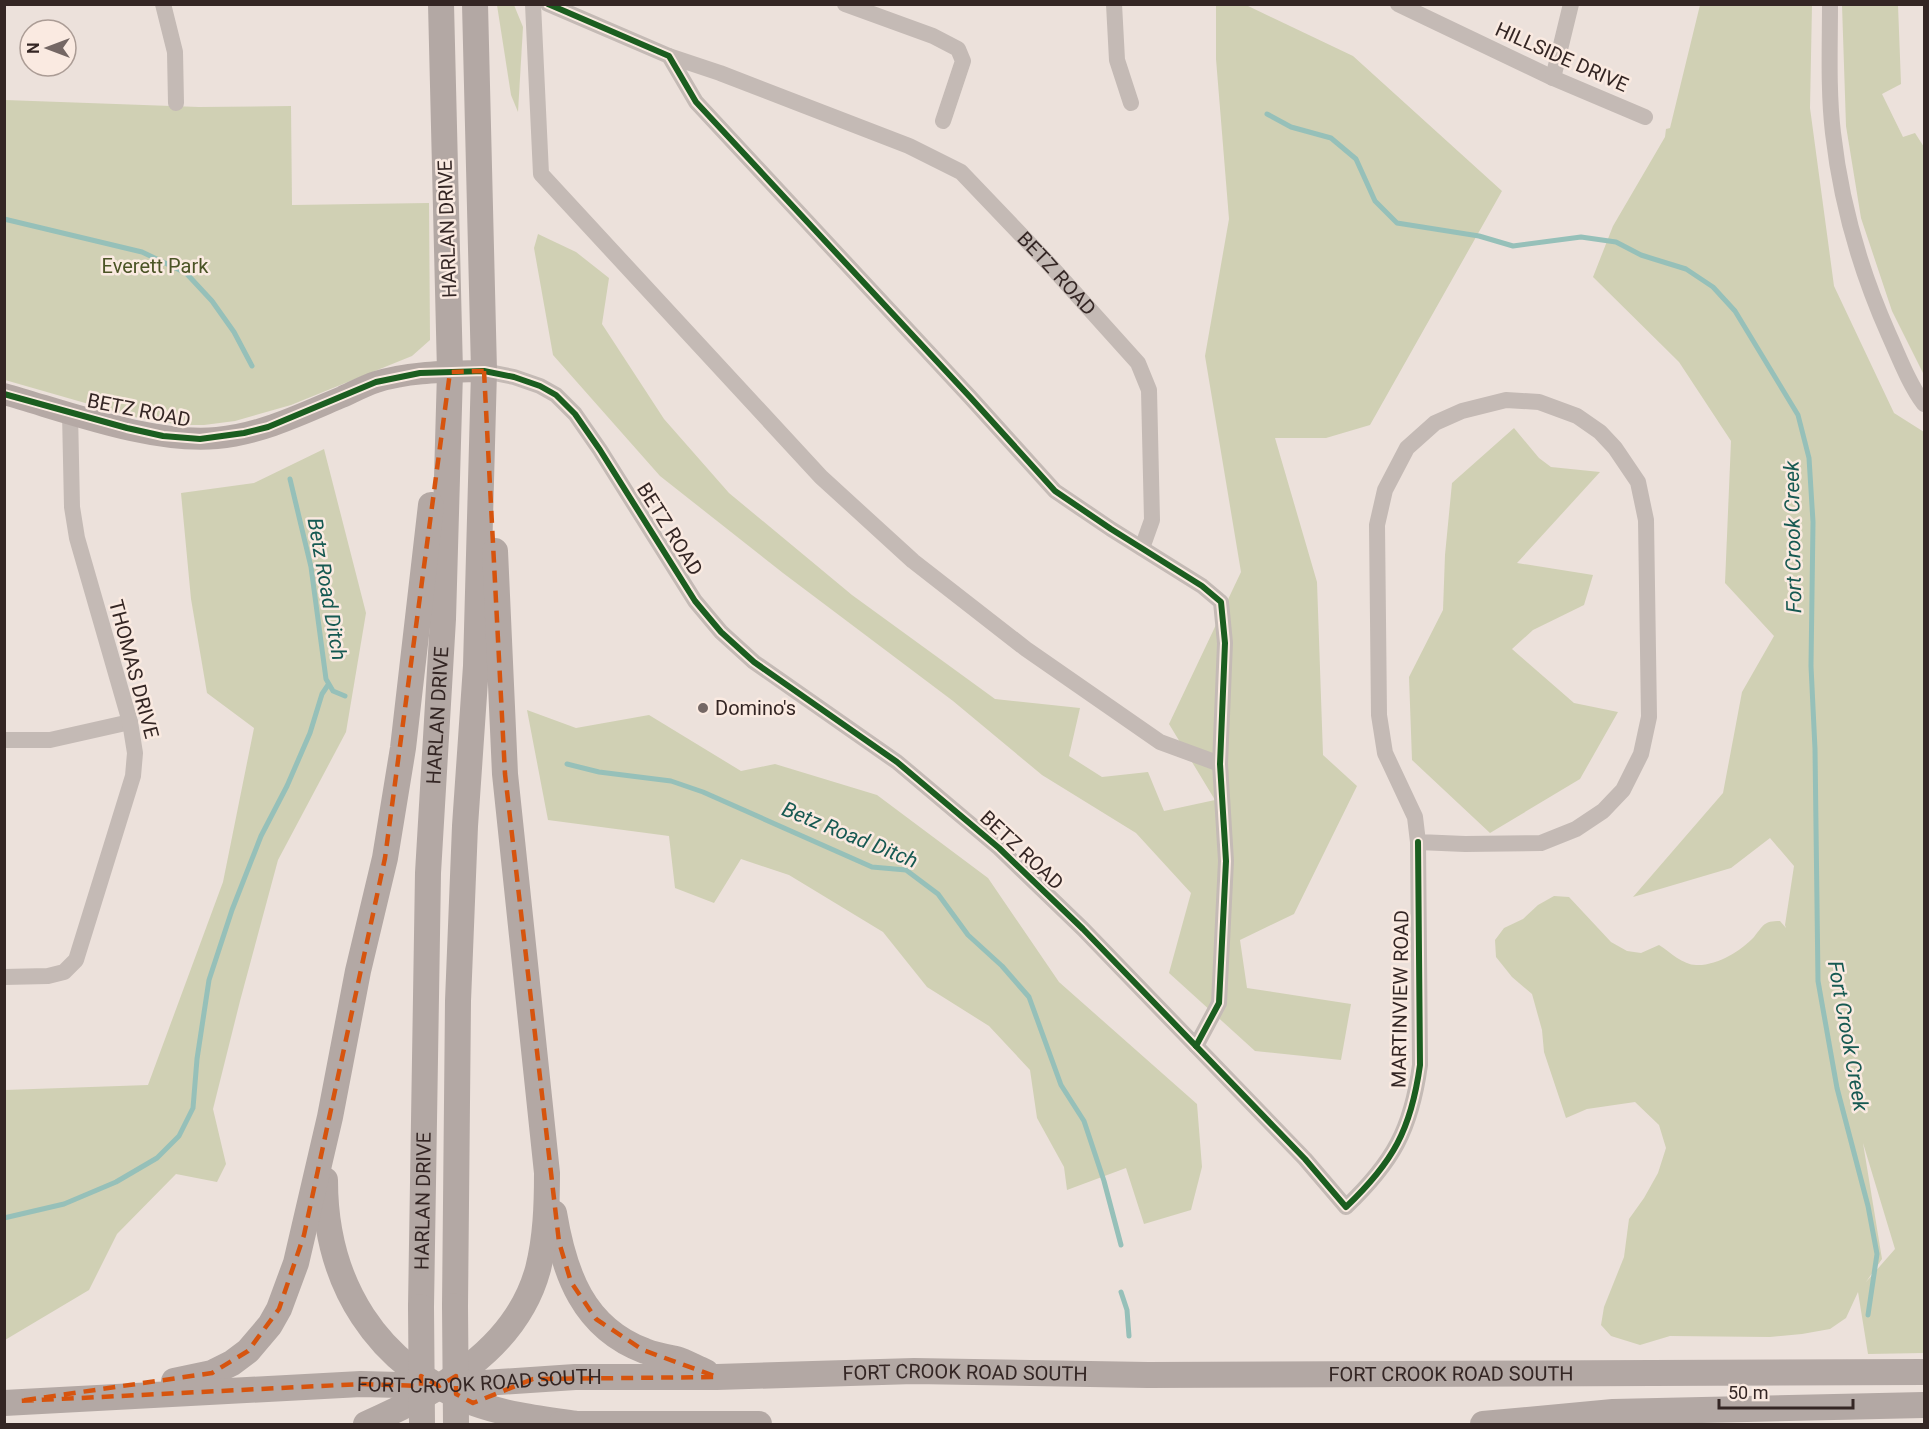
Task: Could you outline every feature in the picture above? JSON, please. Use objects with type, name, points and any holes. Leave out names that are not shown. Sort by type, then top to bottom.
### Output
[{"type":"main road","name":"HARLAN DRIVE","points":[[422,1425],[421,1307],[428,873],[443,619],[450,372],[441,4]]},
{"type":"main road","name":"HARLAN DRIVE","points":[[456,1425],[458,1001],[465,826],[476,666],[484,371],[475,4]]},
{"type":"main road","points":[[484,371],[495,545],[505,774],[547,1173],[564,1264],[580,1298],[596,1319],[618,1337],[643,1350],[677,1360],[717,1377]]},
{"type":"main road","points":[[12,1402],[202,1377],[232,1363],[248,1351],[270,1325],[289,1286],[304,1235],[330,1117],[358,971],[385,858],[401,759],[450,372]]},
{"type":"main road","points":[[330,1117],[325,1166],[325,1198],[335,1258],[354,1304],[382,1342],[414,1372],[473,1403],[517,1416],[577,1424]]},
{"type":"main road","points":[[366,1425],[403,1407],[467,1369],[487,1352],[520,1312],[537,1270],[547,1211],[547,1173]]},
{"type":"main road","name":"FORT CROOK ROAD SOUTH","points":[[12,1402],[361,1384],[439,1386],[533,1379],[717,1377],[914,1371],[1148,1375],[1924,1372]]},
{"type":"main road","points":[[321,1386],[363,1393],[391,1401],[440,1425],[473,1403],[533,1379]]},
{"type":"main road","points":[[1483,1425],[1613,1412],[1924,1405]]},
{"type":"main road","points":[[516,1425],[759,1425]]},
{"type":"street","points":[[163,4],[175,52],[176,103]]},
{"type":"street","points":[[533,4],[541,174],[821,477],[913,561],[1026,650],[1160,742],[1220,764]]},
{"type":"street","name":"BETZ ROAD","points":[[548,4],[669,56],[720,73],[909,146],[961,172],[1048,263],[1138,363],[1149,390],[1152,520],[1142,548]]},
{"type":"street","points":[[845,4],[933,36],[958,49],[963,61],[943,121]]},
{"type":"street","points":[[1114,4],[1117,60],[1131,103]]},
{"type":"street","name":"HILLSIDE DRIVE","points":[[1398,4],[1553,78],[1645,117]]},
{"type":"street","points":[[1553,78],[1571,4]]},
{"type":"street","points":[[1830,4],[1833,132],[1844,204],[1872,297],[1899,357],[1924,404]]},
{"type":"street","points":[[669,56],[696,102],[963,388],[1055,491],[1202,586],[1221,602],[1225,643],[1220,764],[1226,861],[1220,1003],[1196,1046]]},
{"type":"street","name":"BETZ ROAD","points":[[4,394],[163,436],[200,439],[220,438],[268,427],[376,382],[420,373],[484,371],[514,377],[540,386],[556,396],[582,423],[695,601],[721,632],[754,662],[897,762],[999,848],[1083,929],[1305,1159],[1346,1207]]},
{"type":"street","name":"MARTINVIEW ROAD","points":[[1346,1207],[1368,1186],[1391,1154],[1415,1100],[1420,1065],[1418,842],[1414,817],[1385,753],[1379,716],[1377,525],[1385,490],[1407,447],[1435,423],[1462,411],[1506,400],[1539,402],[1577,416],[1600,432],[1615,448],[1638,482],[1646,520],[1649,633],[1649,717],[1641,754],[1623,790],[1603,811],[1576,829],[1550,840],[1541,843],[1418,842]]},
{"type":"street","name":"THOMAS DRIVE","points":[[4,977],[48,976],[64,972],[76,960],[133,776],[135,753],[130,722],[77,538],[72,507],[70,413]]},
{"type":"street","points":[[4,740],[50,740],[130,722]]},
{"type":"highlighted area","points":[[484,371],[505,774],[559,1242],[571,1282],[596,1319],[643,1350],[717,1377],[533,1379],[473,1403],[456,1394],[456,1376],[439,1386],[421,1376],[421,1386],[361,1384],[19,1401],[212,1373],[248,1351],[279,1309],[304,1235],[385,858],[450,372]]},
{"type":"green space","points":[[497,5],[514,5],[523,27],[518,112],[511,95]]},
{"type":"green space","points":[[1216,5],[1246,5],[1353,56],[1502,191],[1370,425],[1326,438],[1275,438],[1317,582],[1323,755],[1357,786],[1294,914],[1240,940],[1247,988],[1351,1004],[1341,1060],[1255,1051],[1169,973],[1191,893],[1136,833],[1042,775],[953,701],[783,573],[660,476],[553,355],[534,248],[538,234],[576,252],[609,278],[602,324],[664,419],[729,493],[852,595],[995,699],[1080,708],[1069,756],[1102,777],[1148,772],[1164,811],[1215,800],[1169,724],[1241,572],[1205,356],[1229,219],[1216,59]]},
{"type":"green space","points":[[1700,5],[1812,5],[1810,108],[1834,286],[1894,413],[1924,432],[1924,1353],[1868,1354],[1858,1292],[1846,1318],[1830,1329],[1802,1334],[1770,1337],[1670,1336],[1640,1345],[1611,1336],[1601,1325],[1604,1307],[1624,1257],[1629,1219],[1658,1173],[1666,1148],[1659,1125],[1635,1102],[1587,1109],[1566,1118],[1544,1052],[1542,1030],[1532,994],[1512,977],[1496,957],[1495,940],[1504,928],[1523,919],[1538,905],[1554,896],[1569,897],[1611,942],[1627,951],[1641,953],[1659,945],[1681,961],[1696,965],[1712,963],[1728,957],[1749,942],[1767,923],[1780,921],[1786,928],[1794,866],[1770,838],[1731,868],[1633,897],[1723,793],[1742,692],[1774,636],[1725,583],[1731,441],[1679,362],[1593,277],[1613,226],[1665,137],[1666,129],[1670,128]],"holes":[[[1863,1143],[1895,1249],[1866,1282],[1882,1259]]]},
{"type":"green space","points":[[1842,5],[1898,5],[1901,84],[1882,94],[1903,137],[1915,133],[1924,147],[1924,375],[1892,311],[1861,218],[1846,126]]},
{"type":"green space","name":"Everett Park","points":[[5,100],[199,107],[291,106],[292,205],[429,203],[430,340],[412,356],[291,405],[235,421],[204,425],[181,425],[134,417],[5,380]]},
{"type":"green space","points":[[1514,428],[1539,458],[1551,467],[1600,472],[1517,563],[1593,575],[1584,605],[1533,630],[1512,649],[1574,703],[1618,712],[1580,779],[1490,833],[1412,760],[1409,677],[1443,610],[1445,555],[1452,483]]},
{"type":"green space","points":[[324,449],[366,613],[346,732],[278,860],[240,1001],[213,1109],[226,1164],[217,1182],[176,1174],[117,1234],[89,1290],[5,1340],[5,1090],[148,1085],[223,882],[254,728],[207,693],[191,599],[181,493],[254,483]]},
{"type":"green space","points":[[527,710],[576,728],[649,715],[741,771],[775,764],[877,795],[988,878],[1059,982],[1197,1104],[1202,1167],[1191,1210],[1144,1224],[1126,1168],[1067,1190],[1064,1167],[1037,1118],[1030,1070],[989,1026],[927,987],[883,932],[789,875],[741,859],[714,903],[675,888],[669,836],[548,820]]},
{"type":"waterway","name":"Fort Crook Creek","points":[[1267,114],[1291,127],[1331,138],[1356,159],[1375,201],[1397,223],[1479,236],[1513,246],[1581,237],[1616,242],[1641,255],[1686,269],[1713,287],[1735,311],[1798,415],[1809,458],[1813,522],[1811,666],[1815,749],[1818,981],[1837,1088],[1868,1206],[1877,1254],[1868,1315]]},
{"type":"waterway","name":"Betz Road Ditch","points":[[4,219],[142,252],[186,273],[212,301],[234,332],[252,366]]},
{"type":"waterway","name":"Betz Road Ditch","points":[[290,479],[311,567],[326,679],[333,691],[345,696]]},
{"type":"waterway","points":[[4,1218],[64,1204],[116,1182],[157,1158],[179,1136],[193,1108],[197,1059],[209,980],[232,910],[261,836],[287,786],[310,733],[322,694],[328,685]]},
{"type":"waterway","name":"Betz Road Ditch","points":[[567,764],[599,772],[671,781],[703,792],[872,867],[906,870],[938,894],[968,935],[1002,966],[1029,997],[1061,1085],[1084,1121],[1104,1181],[1121,1245]]},
{"type":"waterway","name":"Betz Road Ditch","points":[[1121,1292],[1127,1310],[1129,1336]]},
{"type":"cycle path","points":[[548,4],[669,56],[696,102],[1055,491],[1202,586],[1221,602],[1225,643],[1220,764],[1226,861],[1219,1003],[1196,1046]]},
{"type":"cycle path","points":[[4,394],[127,428],[163,436],[200,439],[268,427],[376,382],[420,373],[484,371],[514,377],[540,386],[556,395],[575,414],[695,601],[721,632],[754,662],[897,762],[999,848],[1083,929],[1305,1159],[1346,1207],[1376,1175],[1397,1144],[1405,1127],[1416,1088],[1420,1065],[1418,842]]},
{"type":"place","name":"Domino's","points":[[703,708]]}]
